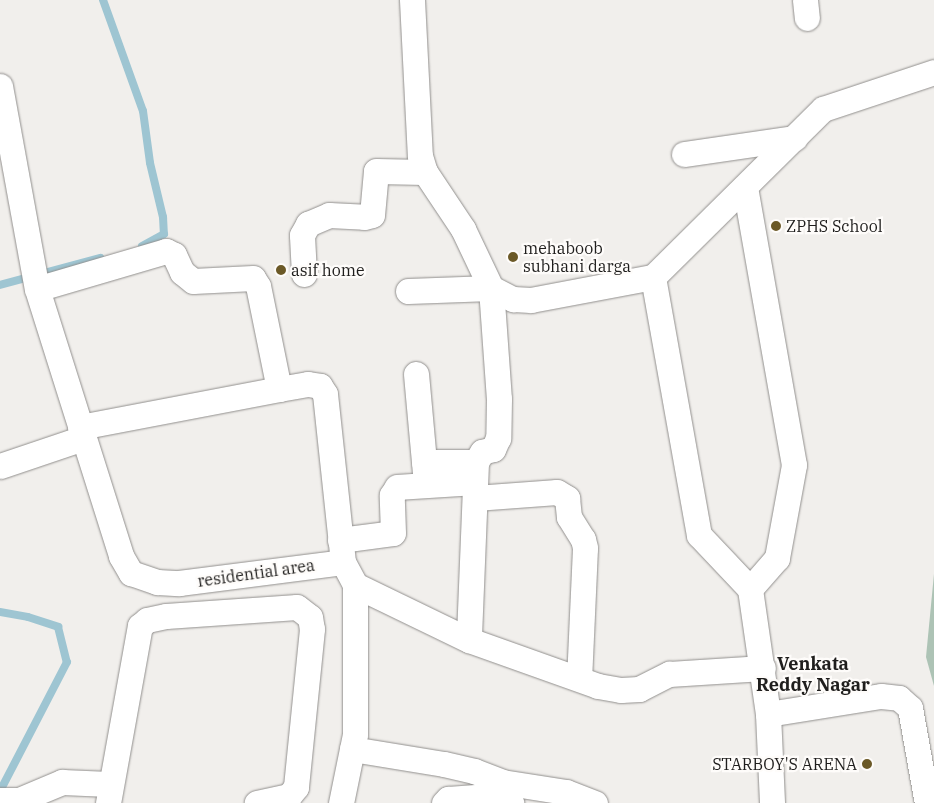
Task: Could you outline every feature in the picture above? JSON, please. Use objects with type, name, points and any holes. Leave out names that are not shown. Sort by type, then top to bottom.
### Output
[{"type":"street","points":[[412,0],[420,156],[425,172],[463,229],[491,288],[499,398],[498,438],[493,448],[482,452],[475,481],[470,640]]},
{"type":"street","points":[[408,291],[491,288],[513,299],[531,300],[652,277],[823,109],[934,72]]},
{"type":"street","name":"residential area","points":[[0,86],[37,288],[121,556],[131,574],[157,582],[180,583],[342,551]]},
{"type":"street","points":[[684,154],[795,138]]},
{"type":"street","points":[[304,274],[302,236],[308,224],[329,215],[364,217],[372,214],[376,171],[425,172]]},
{"type":"street","points":[[745,187],[794,465],[776,558],[750,589]]},
{"type":"street","points":[[37,288],[152,253],[166,251],[174,255],[182,272],[193,281],[255,279],[279,389]]},
{"type":"street","points":[[652,277],[699,535],[750,589],[763,668],[768,714],[771,803]]},
{"type":"street","points":[[416,374],[425,473]]},
{"type":"street","points":[[0,466],[81,433],[279,389],[314,384],[323,390],[342,551],[355,585],[355,734],[341,803]]},
{"type":"street","points":[[342,551],[390,535],[395,526],[394,488],[425,473],[558,492],[565,495],[569,517],[583,539],[584,548],[578,678]]},
{"type":"street","points":[[355,585],[470,640],[578,678],[621,690],[639,689],[669,674],[763,668]]},
{"type":"street","points":[[24,800],[62,782],[108,794],[140,626],[147,620],[166,616],[297,607],[306,611],[312,629],[297,781],[289,796],[257,803]]},
{"type":"street","points":[[768,714],[881,696],[899,698],[910,708],[928,803]]},
{"type":"street","points":[[352,749],[444,764],[474,771],[502,782],[566,792],[595,803]]},
{"type":"street","points":[[444,803],[448,799],[478,797],[511,803]]},
{"type":"green space","points":[[934,574],[934,686],[926,657]]},
{"type":"waterway","points":[[103,0],[143,111],[150,163],[163,217],[164,234],[142,246]]},
{"type":"waterway","points":[[0,285],[100,258]]},
{"type":"waterway","points":[[0,612],[28,617],[58,627],[67,662],[0,791]]},
{"type":"place","name":"ZPHS School","points":[[776,226]]},
{"type":"place","name":"mehaboob subhani darga","points":[[513,257]]},
{"type":"place","name":"asif home","points":[[281,270]]},
{"type":"place","name":"STARBOY'S ARENA","points":[[867,764]]},
{"type":"district","name":"Venkata Reddy Nagar","points":[[813,675]]}]
